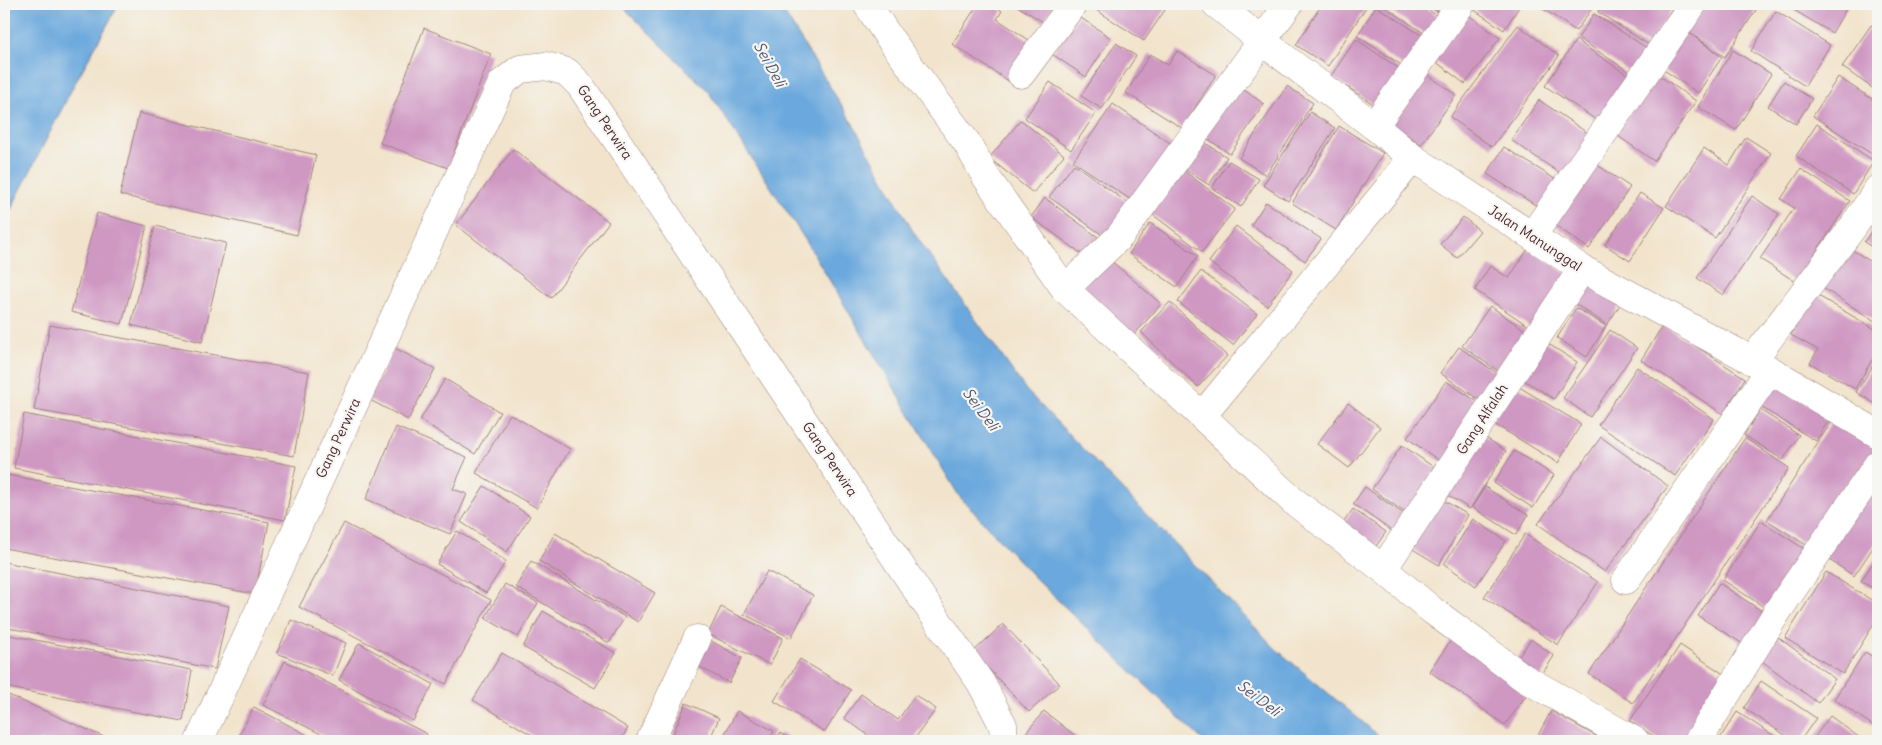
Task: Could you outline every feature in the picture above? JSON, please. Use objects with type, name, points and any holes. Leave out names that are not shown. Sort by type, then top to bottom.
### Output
[{"type":"street","points":[[868,4],[888,36],[967,143],[986,177],[1065,289],[1292,500],[1383,569],[1433,611],[1524,678],[1635,741]]},
{"type":"street","points":[[1021,74],[1073,4]]},
{"type":"street","name":"Jalan Manunggal","points":[[1216,4],[1413,158],[1582,269],[1761,366],[1878,434]]},
{"type":"street","points":[[1065,289],[1120,236],[1289,4]]},
{"type":"street","points":[[1374,126],[1461,4]]},
{"type":"street","points":[[1532,236],[1694,4]]},
{"type":"street","name":"Gang Perwira","points":[[199,741],[502,83],[520,69],[546,66],[567,72],[580,85],[922,598],[982,683],[1003,725],[1004,741]]},
{"type":"street","points":[[1202,416],[1413,158]]},
{"type":"street","points":[[1626,580],[1761,366],[1878,189]]},
{"type":"street","name":"Gang Alfalah","points":[[1383,569],[1582,269]]},
{"type":"street","points":[[1698,741],[1778,612],[1878,464]]},
{"type":"street","points":[[650,741],[697,639]]},
{"type":"water","points":[[4,4],[119,4],[74,85],[4,223]]},
{"type":"water","name":"Sei Deli","points":[[620,4],[779,4],[853,124],[914,233],[1026,390],[1276,649],[1385,741],[1204,741],[1197,735],[1035,578],[959,496],[806,241],[708,91]]},
{"type":"building","points":[[978,4],[992,4],[1002,11],[997,19],[1035,44],[1010,82],[952,44]]},
{"type":"building","points":[[1014,4],[1055,4],[1043,22]]},
{"type":"building","points":[[1087,4],[1162,4],[1167,7],[1144,41]]},
{"type":"building","points":[[1322,4],[1368,4],[1328,66],[1296,45]]},
{"type":"building","points":[[1381,4],[1420,4],[1443,20],[1431,38]]},
{"type":"building","points":[[1426,4],[1459,4],[1449,19]]},
{"type":"building","points":[[1472,4],[1521,4],[1504,30],[1470,7]]},
{"type":"building","points":[[1536,4],[1595,4],[1576,31]]},
{"type":"building","points":[[1603,4],[1675,4],[1649,45],[1598,12]]},
{"type":"building","points":[[1703,4],[1760,4],[1725,57],[1688,32],[1722,57],[1698,93],[1661,68]]},
{"type":"building","points":[[1784,4],[1849,4],[1832,33]]},
{"type":"building","points":[[1376,6],[1426,38],[1406,68],[1357,36]]},
{"type":"building","points":[[1776,11],[1830,45],[1805,86],[1751,51]]},
{"type":"building","points":[[1466,13],[1500,38],[1465,84],[1431,58]]},
{"type":"building","points":[[1594,14],[1650,50],[1634,75],[1578,38]]},
{"type":"building","points":[[1078,16],[1111,38],[1086,77],[1052,54]]},
{"type":"building","points":[[1518,25],[1559,56],[1492,147],[1450,117]]},
{"type":"building","points":[[1871,25],[1878,29],[1878,92],[1842,67]]},
{"type":"building","points":[[424,28],[491,54],[448,168],[380,143]]},
{"type":"building","points":[[1356,39],[1404,72],[1379,108],[1331,76]]},
{"type":"building","points":[[1576,40],[1632,78],[1601,123],[1545,86]]},
{"type":"building","points":[[1116,43],[1136,56],[1102,109],[1081,96]]},
{"type":"building","points":[[1733,50],[1771,74],[1736,130],[1698,107]]},
{"type":"building","points":[[1177,51],[1216,75],[1182,128],[1126,93],[1150,54],[1168,65]]},
{"type":"building","points":[[1422,71],[1456,95],[1421,145],[1387,120]]},
{"type":"building","points":[[1657,74],[1696,101],[1654,161],[1615,134]]},
{"type":"building","points":[[1838,77],[1878,103],[1878,158],[1813,116]]},
{"type":"building","points":[[1784,81],[1812,99],[1796,124],[1768,106]]},
{"type":"building","points":[[1050,82],[1096,113],[1071,150],[1025,118]]},
{"type":"building","points":[[1237,85],[1264,104],[1230,154],[1202,135]]},
{"type":"building","points":[[1287,86],[1313,103],[1266,175],[1239,158]]},
{"type":"building","points":[[1539,100],[1592,136],[1564,176],[1511,140]]},
{"type":"building","points":[[1113,104],[1176,147],[1137,204],[1073,161]]},
{"type":"building","points":[[1310,112],[1335,128],[1288,201],[1263,185]]},
{"type":"building","points":[[139,113],[316,155],[297,235],[120,195]]},
{"type":"building","points":[[1021,120],[1064,155],[1033,193],[989,158]]},
{"type":"building","points":[[1817,124],[1874,161],[1853,194],[1796,156]]},
{"type":"building","points":[[1339,126],[1383,153],[1336,230],[1292,203]]},
{"type":"building","points":[[1196,137],[1227,157],[1209,185],[1178,165]]},
{"type":"building","points":[[1746,137],[1771,153],[1715,238],[1666,206],[1704,148],[1729,165]]},
{"type":"building","points":[[1504,147],[1558,181],[1540,208],[1487,174]]},
{"type":"building","points":[[513,149],[609,222],[551,298],[456,225]]},
{"type":"building","points":[[1229,161],[1259,179],[1241,207],[1212,188]]},
{"type":"building","points":[[1593,162],[1630,187],[1589,249],[1552,223]]},
{"type":"building","points":[[1074,164],[1132,206],[1108,239],[1049,197]]},
{"type":"building","points":[[1180,168],[1235,209],[1202,252],[1148,211]]},
{"type":"building","points":[[1801,169],[1850,201],[1796,282],[1760,259],[1794,208],[1781,199]]},
{"type":"building","points":[[1640,193],[1664,208],[1630,261],[1605,245]]},
{"type":"building","points":[[1752,196],[1779,214],[1723,295],[1697,278]]},
{"type":"building","points":[[1045,198],[1102,240],[1089,259],[1031,217]]},
{"type":"building","points":[[1266,202],[1321,239],[1305,261],[1251,225]]},
{"type":"building","points":[[97,213],[147,226],[122,324],[71,312]]},
{"type":"building","points":[[1463,217],[1480,231],[1457,258],[1440,244]]},
{"type":"building","points":[[1878,221],[1878,251],[1864,242]]},
{"type":"building","points":[[1150,223],[1198,256],[1177,287],[1129,254]]},
{"type":"building","points":[[155,226],[226,243],[202,342],[131,325]]},
{"type":"building","points":[[1236,226],[1293,270],[1267,306],[1209,262]]},
{"type":"building","points":[[1846,246],[1878,266],[1878,323],[1821,287]]},
{"type":"building","points":[[1528,249],[1568,275],[1533,329],[1475,290],[1490,266],[1509,278]]},
{"type":"building","points":[[1108,258],[1161,304],[1133,336],[1080,289]]},
{"type":"building","points":[[1201,271],[1257,314],[1233,345],[1178,302]]},
{"type":"building","points":[[1584,278],[1621,303],[1607,325],[1569,300]]},
{"type":"building","points":[[1815,294],[1878,331],[1878,350],[1855,389],[1810,363],[1818,350],[1791,335]]},
{"type":"building","points":[[1170,302],[1227,356],[1198,387],[1141,332]]},
{"type":"building","points":[[1490,306],[1532,335],[1504,375],[1462,346]]},
{"type":"building","points":[[1576,308],[1606,326],[1587,357],[1557,338]]},
{"type":"building","points":[[50,325],[309,372],[294,456],[34,410]]},
{"type":"building","points":[[1663,325],[1745,378],[1723,414],[1641,360]]},
{"type":"building","points":[[1610,330],[1637,348],[1590,417],[1563,398]]},
{"type":"building","points":[[1542,340],[1577,362],[1554,399],[1519,377]]},
{"type":"building","points":[[1459,347],[1503,377],[1485,404],[1440,373]]},
{"type":"building","points":[[395,348],[435,369],[408,420],[368,399]]},
{"type":"building","points":[[1876,361],[1878,362],[1878,396],[1874,403],[1856,392]]},
{"type":"building","points":[[1637,367],[1714,419],[1675,476],[1598,425]]},
{"type":"building","points":[[445,379],[500,412],[475,454],[420,420]]},
{"type":"building","points":[[1446,381],[1487,408],[1447,466],[1407,438]]},
{"type":"building","points":[[1773,383],[1830,418],[1816,441],[1759,406]]},
{"type":"building","points":[[1514,384],[1581,424],[1558,463],[1491,422]]},
{"type":"building","points":[[1348,403],[1380,427],[1349,468],[1317,444]]},
{"type":"building","points":[[1760,410],[1799,435],[1783,460],[1744,435]]},
{"type":"building","points":[[24,414],[296,466],[285,520],[14,468]]},
{"type":"building","points":[[510,414],[570,449],[537,508],[476,473]]},
{"type":"building","points":[[1834,418],[1878,448],[1878,453],[1814,550],[1767,520]]},
{"type":"building","points":[[396,427],[467,457],[453,489],[467,494],[450,534],[366,499]]},
{"type":"building","points":[[1477,432],[1506,451],[1470,509],[1439,490]]},
{"type":"building","points":[[1601,437],[1668,486],[1605,572],[1538,524]]},
{"type":"building","points":[[1745,438],[1789,468],[1633,703],[1589,674]]},
{"type":"building","points":[[1402,445],[1442,473],[1411,517],[1372,489]]},
{"type":"building","points":[[1514,451],[1554,475],[1533,508],[1494,483]]},
{"type":"building","points":[[1878,474],[1878,540],[1854,576],[1823,556]]},
{"type":"building","points":[[7,475],[269,522],[255,594],[4,548],[4,494]]},
{"type":"building","points":[[484,486],[530,516],[507,552],[461,522]]},
{"type":"building","points":[[1365,487],[1411,519],[1399,536],[1353,504]]},
{"type":"building","points":[[1485,487],[1528,515],[1516,535],[1472,507]]},
{"type":"building","points":[[1440,498],[1468,515],[1439,565],[1411,548]]},
{"type":"building","points":[[1353,509],[1386,532],[1372,552],[1339,529]]},
{"type":"building","points":[[1473,519],[1506,541],[1476,586],[1444,564]]},
{"type":"building","points":[[1761,521],[1809,552],[1770,611],[1723,580]]},
{"type":"building","points":[[344,523],[491,600],[446,684],[299,607]]},
{"type":"building","points":[[457,531],[506,561],[486,593],[437,564]]},
{"type":"building","points":[[555,533],[655,593],[638,622],[539,561]]},
{"type":"building","points":[[1525,534],[1598,582],[1558,645],[1484,597]]},
{"type":"building","points":[[1878,555],[1878,592],[1861,581]]},
{"type":"building","points":[[531,561],[625,617],[609,643],[516,587]]},
{"type":"building","points":[[4,562],[229,606],[215,669],[4,627]]},
{"type":"building","points":[[767,571],[813,595],[791,638],[744,614]]},
{"type":"building","points":[[1826,572],[1878,604],[1878,617],[1843,674],[1785,638]]},
{"type":"building","points":[[1719,583],[1768,615],[1748,647],[1698,616]]},
{"type":"building","points":[[505,584],[538,603],[518,637],[485,618]]},
{"type":"building","points":[[721,607],[783,638],[770,665],[708,634]]},
{"type":"building","points":[[543,611],[616,653],[595,688],[523,647]]},
{"type":"building","points":[[291,620],[346,643],[333,676],[277,653]]},
{"type":"building","points":[[1003,624],[1060,684],[1029,712],[973,652]]},
{"type":"building","points":[[4,634],[192,670],[183,721],[4,687]]},
{"type":"building","points":[[1775,635],[1835,679],[1818,703],[1758,658]]},
{"type":"building","points":[[1878,635],[1878,645],[1873,642]]},
{"type":"building","points":[[702,636],[742,658],[729,683],[689,661]]},
{"type":"building","points":[[1452,639],[1528,693],[1505,725],[1429,671]]},
{"type":"building","points":[[1531,639],[1554,656],[1537,682],[1513,665]]},
{"type":"building","points":[[359,643],[433,684],[413,721],[339,680]]},
{"type":"building","points":[[1680,645],[1731,679],[1689,741],[1661,741],[1630,721]]},
{"type":"building","points":[[1865,652],[1878,660],[1878,729],[1834,699]]},
{"type":"building","points":[[502,653],[628,728],[620,741],[542,741],[473,700]]},
{"type":"building","points":[[800,659],[851,690],[825,732],[774,701]]},
{"type":"building","points":[[285,661],[427,734],[423,741],[335,741],[263,705]]},
{"type":"building","points":[[1761,681],[1816,718],[1800,741],[1794,741],[1744,708]]},
{"type":"building","points":[[4,693],[113,741],[4,741]]},
{"type":"building","points":[[861,694],[898,720],[915,695],[936,709],[913,741],[870,741],[872,738],[844,718]]},
{"type":"building","points":[[686,703],[719,718],[709,741],[670,741]]},
{"type":"building","points":[[254,707],[319,741],[236,741]]},
{"type":"building","points":[[737,711],[774,731],[769,741],[721,741]]},
{"type":"building","points":[[1044,711],[1079,739],[1078,741],[1019,741]]},
{"type":"building","points":[[1551,711],[1596,736],[1593,741],[1540,741],[1536,739]]},
{"type":"building","points":[[1737,712],[1782,741],[1718,741]]},
{"type":"building","points":[[1830,716],[1860,738],[1858,741],[1812,741]]},
{"type":"building","points":[[780,733],[794,741],[775,741]]}]
